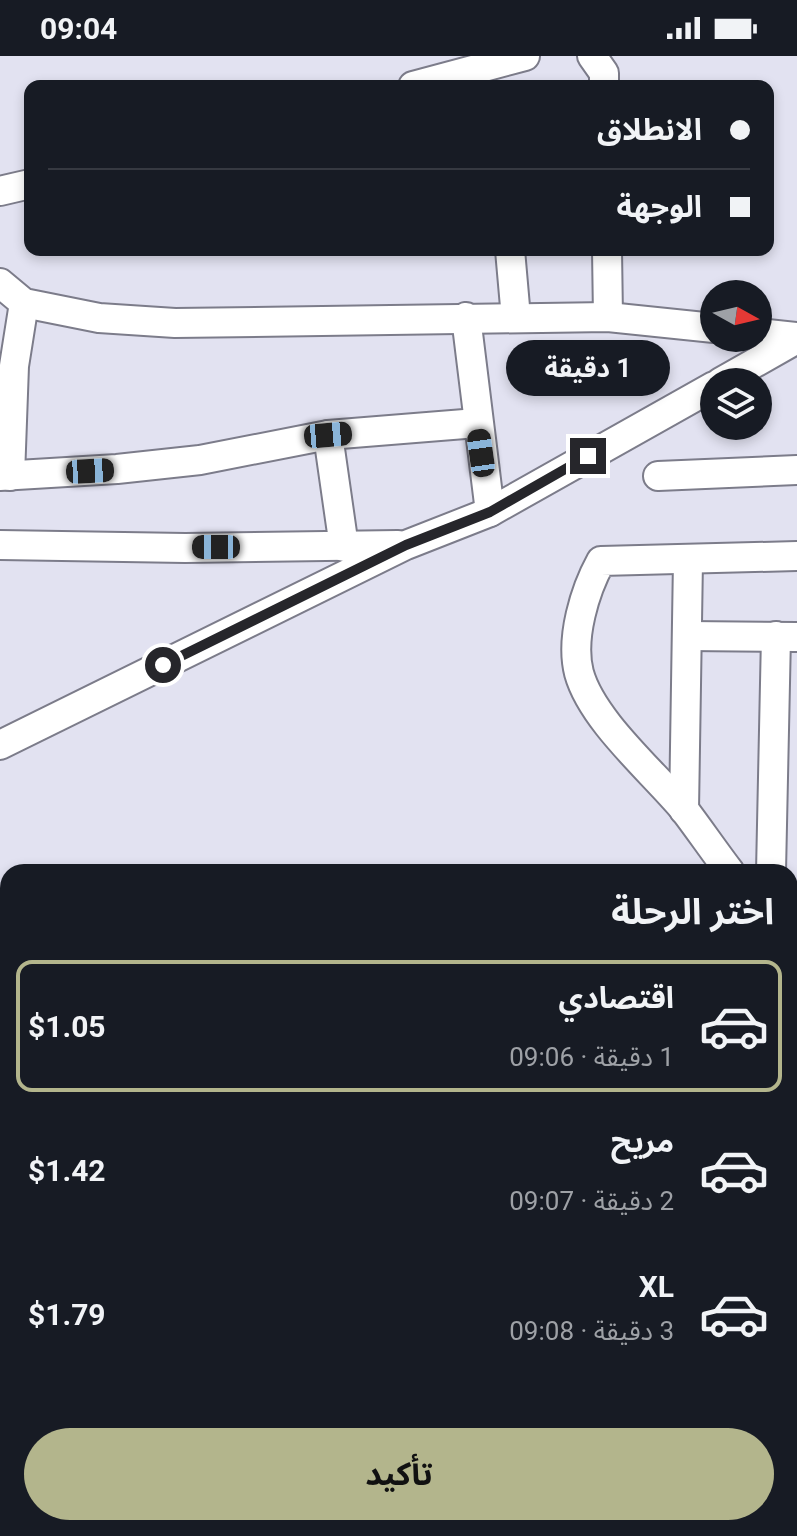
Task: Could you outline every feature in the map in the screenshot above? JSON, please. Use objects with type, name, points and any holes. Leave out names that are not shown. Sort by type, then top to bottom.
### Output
[{"type":"street","points":[[592,56],[604,73],[604,80]]},
{"type":"street","points":[[445,80],[509,68]]},
{"type":"street","points":[[0,191],[24,185]]},
{"type":"street","points":[[511,256],[516,318]]},
{"type":"street","points":[[607,256],[608,317]]},
{"type":"street","points":[[0,283],[24,303],[99,318],[175,323],[608,317],[700,327]]},
{"type":"street","points":[[24,303],[7,366],[5,476],[200,460],[328,435],[477,423]]},
{"type":"street","points":[[466,317],[490,512]]},
{"type":"street","points":[[772,335],[797,338]]},
{"type":"street","points":[[745,368],[797,338]]},
{"type":"street","points":[[0,745],[406,545],[490,512],[700,394]]},
{"type":"street","points":[[328,435],[344,547]]},
{"type":"street","points":[[658,476],[797,470]]},
{"type":"street","points":[[0,545],[406,545]]},
{"type":"street","points":[[724,864],[684,810],[606,720],[587,691],[579,672],[576,645],[590,580],[601,561],[797,556]]},
{"type":"street","points":[[684,810],[688,560]]},
{"type":"street","points":[[688,636],[786,636],[772,864]]},
{"type":"route","points":[[163,665],[406,545],[490,512],[588,456]]}]
